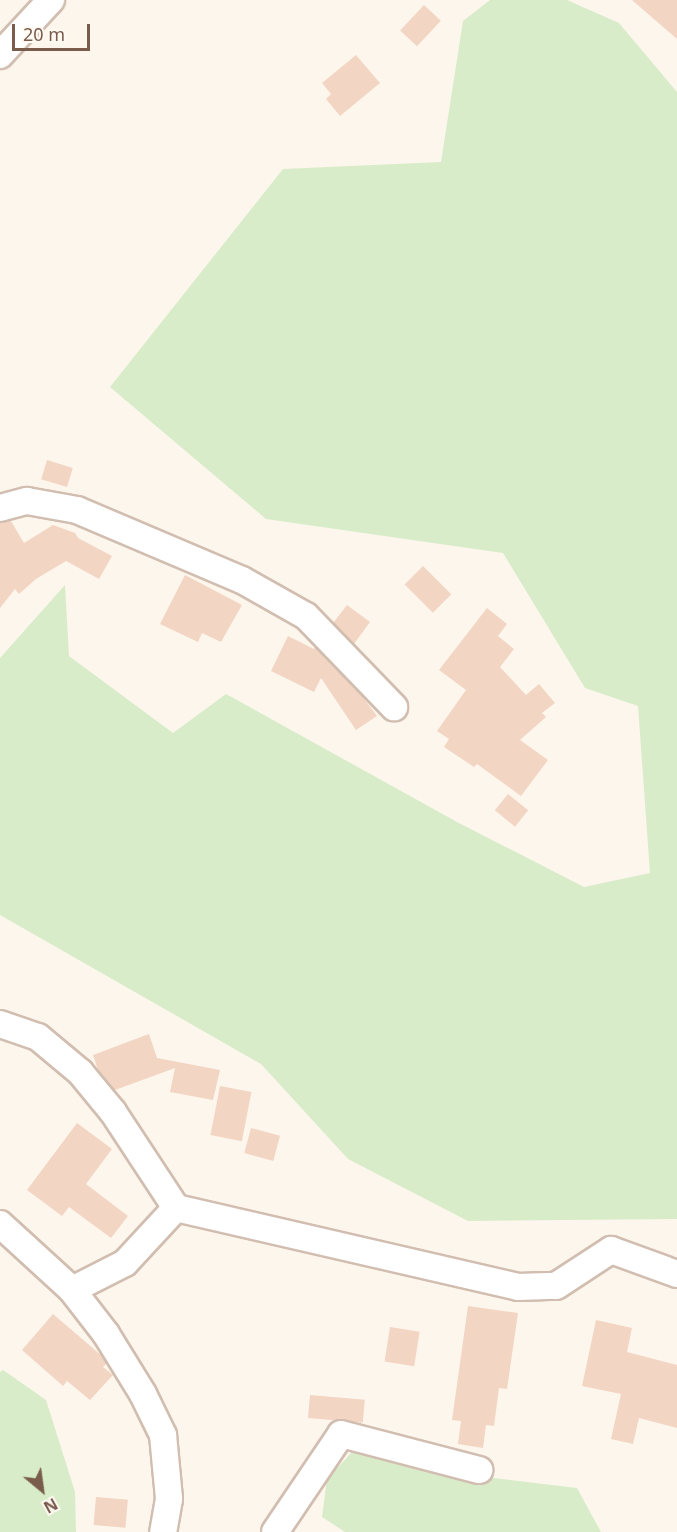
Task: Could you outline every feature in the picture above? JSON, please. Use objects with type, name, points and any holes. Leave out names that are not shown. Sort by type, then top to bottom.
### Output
[{"type":"street","points":[[0,55],[51,0]]},
{"type":"street","points":[[0,508],[27,501],[77,510],[242,580],[306,616],[394,707]]},
{"type":"street","points":[[0,1024],[38,1037],[80,1072],[113,1112],[176,1208],[518,1287],[556,1286],[611,1250],[677,1274]]},
{"type":"street","points":[[72,1290],[125,1263],[176,1208]]},
{"type":"street","points":[[0,1224],[72,1290],[112,1344],[143,1394],[163,1435],[169,1499],[163,1532]]},
{"type":"street","points":[[275,1532],[341,1434],[479,1470]]},
{"type":"green space","points":[[490,0],[567,0],[619,23],[677,92],[677,1219],[468,1221],[348,1159],[261,1064],[0,915],[0,658],[65,585],[69,656],[173,733],[226,694],[457,822],[584,887],[650,873],[638,706],[585,688],[503,553],[266,519],[110,387],[283,169],[441,162],[463,21]]},
{"type":"green space","points":[[3,1370],[46,1400],[75,1492],[76,1532],[0,1532],[0,1372]]},
{"type":"green space","points":[[353,1451],[461,1474],[577,1488],[601,1532],[345,1532],[322,1517],[327,1479]]},
{"type":"building","points":[[632,0],[677,0],[677,39]]},
{"type":"building","points":[[424,5],[441,21],[417,46],[400,31]]},
{"type":"building","points":[[356,55],[380,83],[340,116],[326,99],[331,94],[322,83]]},
{"type":"building","points":[[47,460],[73,468],[67,487],[41,479]]},
{"type":"building","points":[[11,521],[24,543],[53,525],[75,533],[78,538],[112,556],[99,579],[66,561],[36,579],[19,594],[15,589],[0,608],[0,523]]},
{"type":"building","points":[[423,566],[451,594],[433,613],[405,584]]},
{"type":"building","points":[[185,575],[242,605],[221,642],[202,633],[198,642],[160,624]]},
{"type":"building","points":[[347,605],[370,622],[354,644],[333,623]]},
{"type":"building","points":[[487,608],[507,624],[498,636],[514,649],[500,667],[526,695],[539,684],[555,703],[542,713],[546,717],[520,740],[548,760],[521,796],[477,764],[474,767],[444,747],[449,739],[437,731],[466,690],[439,670]]},
{"type":"building","points":[[288,636],[314,649],[315,647],[362,696],[377,716],[356,730],[321,678],[314,692],[271,671]]},
{"type":"building","points":[[508,794],[528,810],[515,827],[495,810]]},
{"type":"building","points":[[149,1034],[157,1058],[220,1070],[213,1100],[170,1092],[175,1068],[115,1090],[98,1070],[93,1055]]},
{"type":"building","points":[[220,1086],[251,1092],[242,1141],[210,1135]]},
{"type":"building","points":[[77,1123],[112,1149],[86,1184],[128,1216],[111,1238],[69,1207],[62,1216],[27,1190]]},
{"type":"building","points":[[251,1128],[280,1136],[273,1161],[244,1153]]},
{"type":"building","points":[[468,1306],[518,1313],[507,1389],[499,1388],[494,1426],[486,1425],[483,1448],[458,1444],[461,1421],[452,1420]]},
{"type":"building","points":[[53,1314],[102,1356],[107,1363],[103,1367],[113,1375],[90,1400],[67,1381],[63,1386],[22,1350]]},
{"type":"building","points":[[596,1320],[632,1328],[627,1352],[677,1365],[677,1428],[639,1418],[633,1444],[611,1439],[621,1394],[582,1386]]},
{"type":"building","points":[[390,1327],[420,1332],[414,1366],[385,1362]]},
{"type":"building","points":[[310,1395],[365,1400],[363,1423],[308,1418]]},
{"type":"building","points":[[96,1497],[128,1500],[125,1528],[94,1525]]}]
